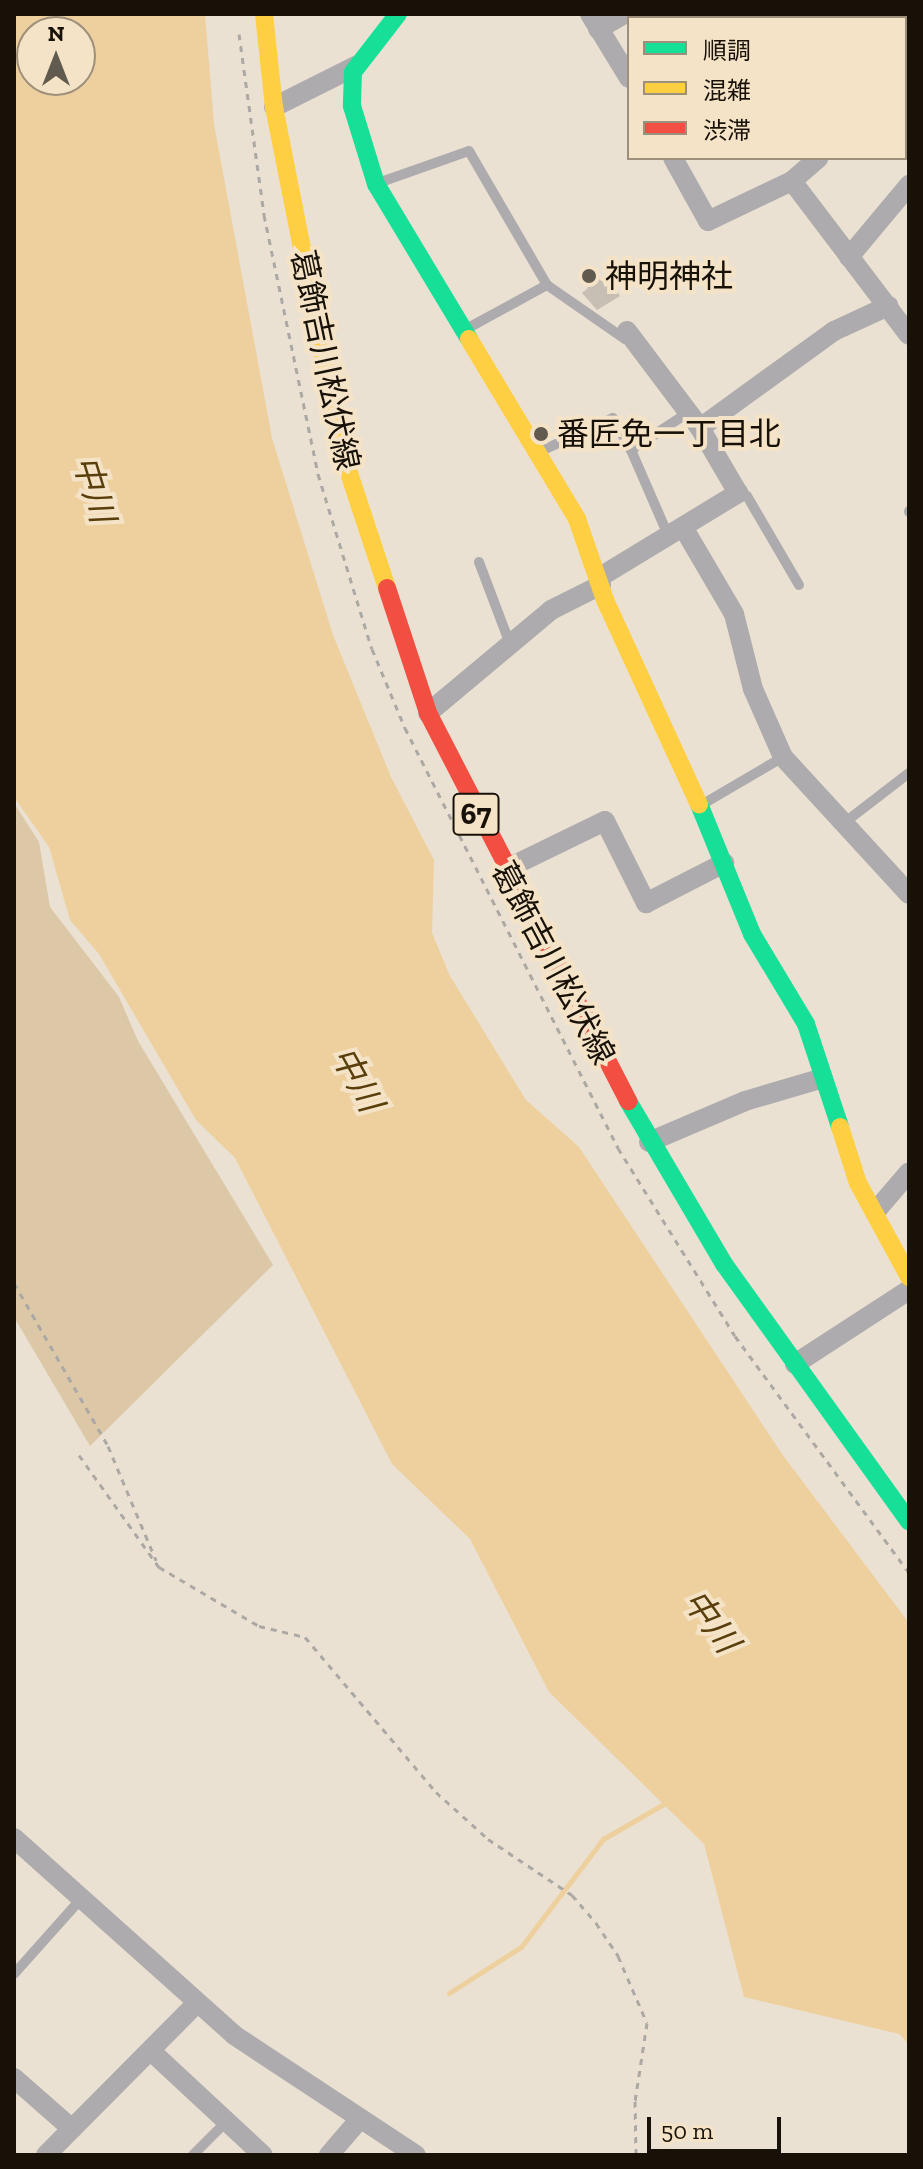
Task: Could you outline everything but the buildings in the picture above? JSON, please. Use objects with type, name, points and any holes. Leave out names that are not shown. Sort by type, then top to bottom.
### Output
[{"type":"main road","name":"葛飾吉川松伏線","points":[[264,14],[274,107],[343,455],[428,713],[504,870],[649,1142],[795,1364],[906,1511]]},
{"type":"main road","points":[[398,14],[356,66],[352,106],[376,184],[541,451],[701,805],[752,934],[806,1024],[847,1154],[875,1212],[904,1254],[909,1277]]},
{"type":"street","points":[[624,14],[594,22],[627,75]]},
{"type":"street","points":[[274,107],[356,66]]},
{"type":"street","points":[[674,160],[708,221],[792,181],[816,160]]},
{"type":"street","points":[[792,181],[909,335]]},
{"type":"street","points":[[849,257],[909,185]]},
{"type":"street","points":[[692,422],[834,331],[888,306]]},
{"type":"street","points":[[428,713],[551,610],[738,493],[692,422],[626,335]]},
{"type":"street","points":[[675,531],[734,614],[753,689],[783,757],[909,894]]},
{"type":"street","points":[[504,870],[605,821],[646,903],[724,863]]},
{"type":"street","points":[[649,1142],[745,1101],[823,1078]]},
{"type":"street","points":[[875,1212],[909,1172]]},
{"type":"street","points":[[795,1364],[909,1290]]},
{"type":"street","points":[[14,1838],[195,2005],[359,2120],[416,2155]]},
{"type":"street","points":[[46,2155],[152,2052],[195,2005]]},
{"type":"street","points":[[152,2052],[263,2155]]},
{"type":"street","points":[[14,2078],[72,2129]]},
{"type":"street","points":[[329,2155],[359,2120]]},
{"type":"lane","points":[[376,184],[469,151],[547,285],[626,335]]},
{"type":"lane","points":[[466,328],[547,285]]},
{"type":"lane","points":[[541,451],[613,418],[675,531]]},
{"type":"lane","points":[[631,450],[692,422]]},
{"type":"lane","points":[[738,493],[747,496],[799,585]]},
{"type":"lane","points":[[479,562],[510,644]]},
{"type":"lane","points":[[701,805],[783,757]]},
{"type":"lane","points":[[844,823],[909,773]]},
{"type":"lane","points":[[14,1974],[80,1900]]},
{"type":"lane","points":[[193,2155],[227,2121]]},
{"type":"path","points":[[14,1283],[108,1446],[159,1567]]},
{"type":"path","points":[[79,1455],[159,1567],[259,1626],[305,1637],[436,1792],[488,1839],[572,1895],[618,1956],[647,2023],[635,2101],[636,2155]]},
{"type":"shaded area","points":[[14,803],[39,842],[50,907],[119,997],[138,1041],[273,1265],[90,1446],[14,1317]]},
{"type":"water","name":"中川","points":[[14,14],[205,14],[214,124],[272,438],[333,635],[391,777],[434,860],[432,933],[450,976],[526,1100],[579,1147],[782,1454],[909,1623],[909,2044],[899,2034],[744,1997],[704,1844],[549,1692],[470,1539],[392,1464],[235,1158],[196,1120],[99,954],[70,920],[49,847],[14,797]]},
{"type":"waterway","points":[[449,1993],[521,1947],[603,1839],[667,1802]]},
{"type":"traffic: fast","points":[[398,14],[353,72],[352,106],[376,184],[469,339]]},
{"type":"traffic: fast","points":[[699,804],[752,934],[806,1024],[840,1127]]},
{"type":"traffic: fast","points":[[628,1101],[724,1264],[909,1521]]},
{"type":"traffic: slow","points":[[264,14],[274,107],[343,455],[387,588]]},
{"type":"traffic: slow","points":[[469,339],[577,519],[605,600],[699,804]]},
{"type":"traffic: slow","points":[[840,1127],[858,1183],[909,1277]]},
{"type":"traffic: jam","points":[[387,588],[428,713],[628,1101]]},
{"type":"place","name":"神明神社","points":[[589,276]]},
{"type":"place","name":"番匠免一丁目北","points":[[541,434]]}]
